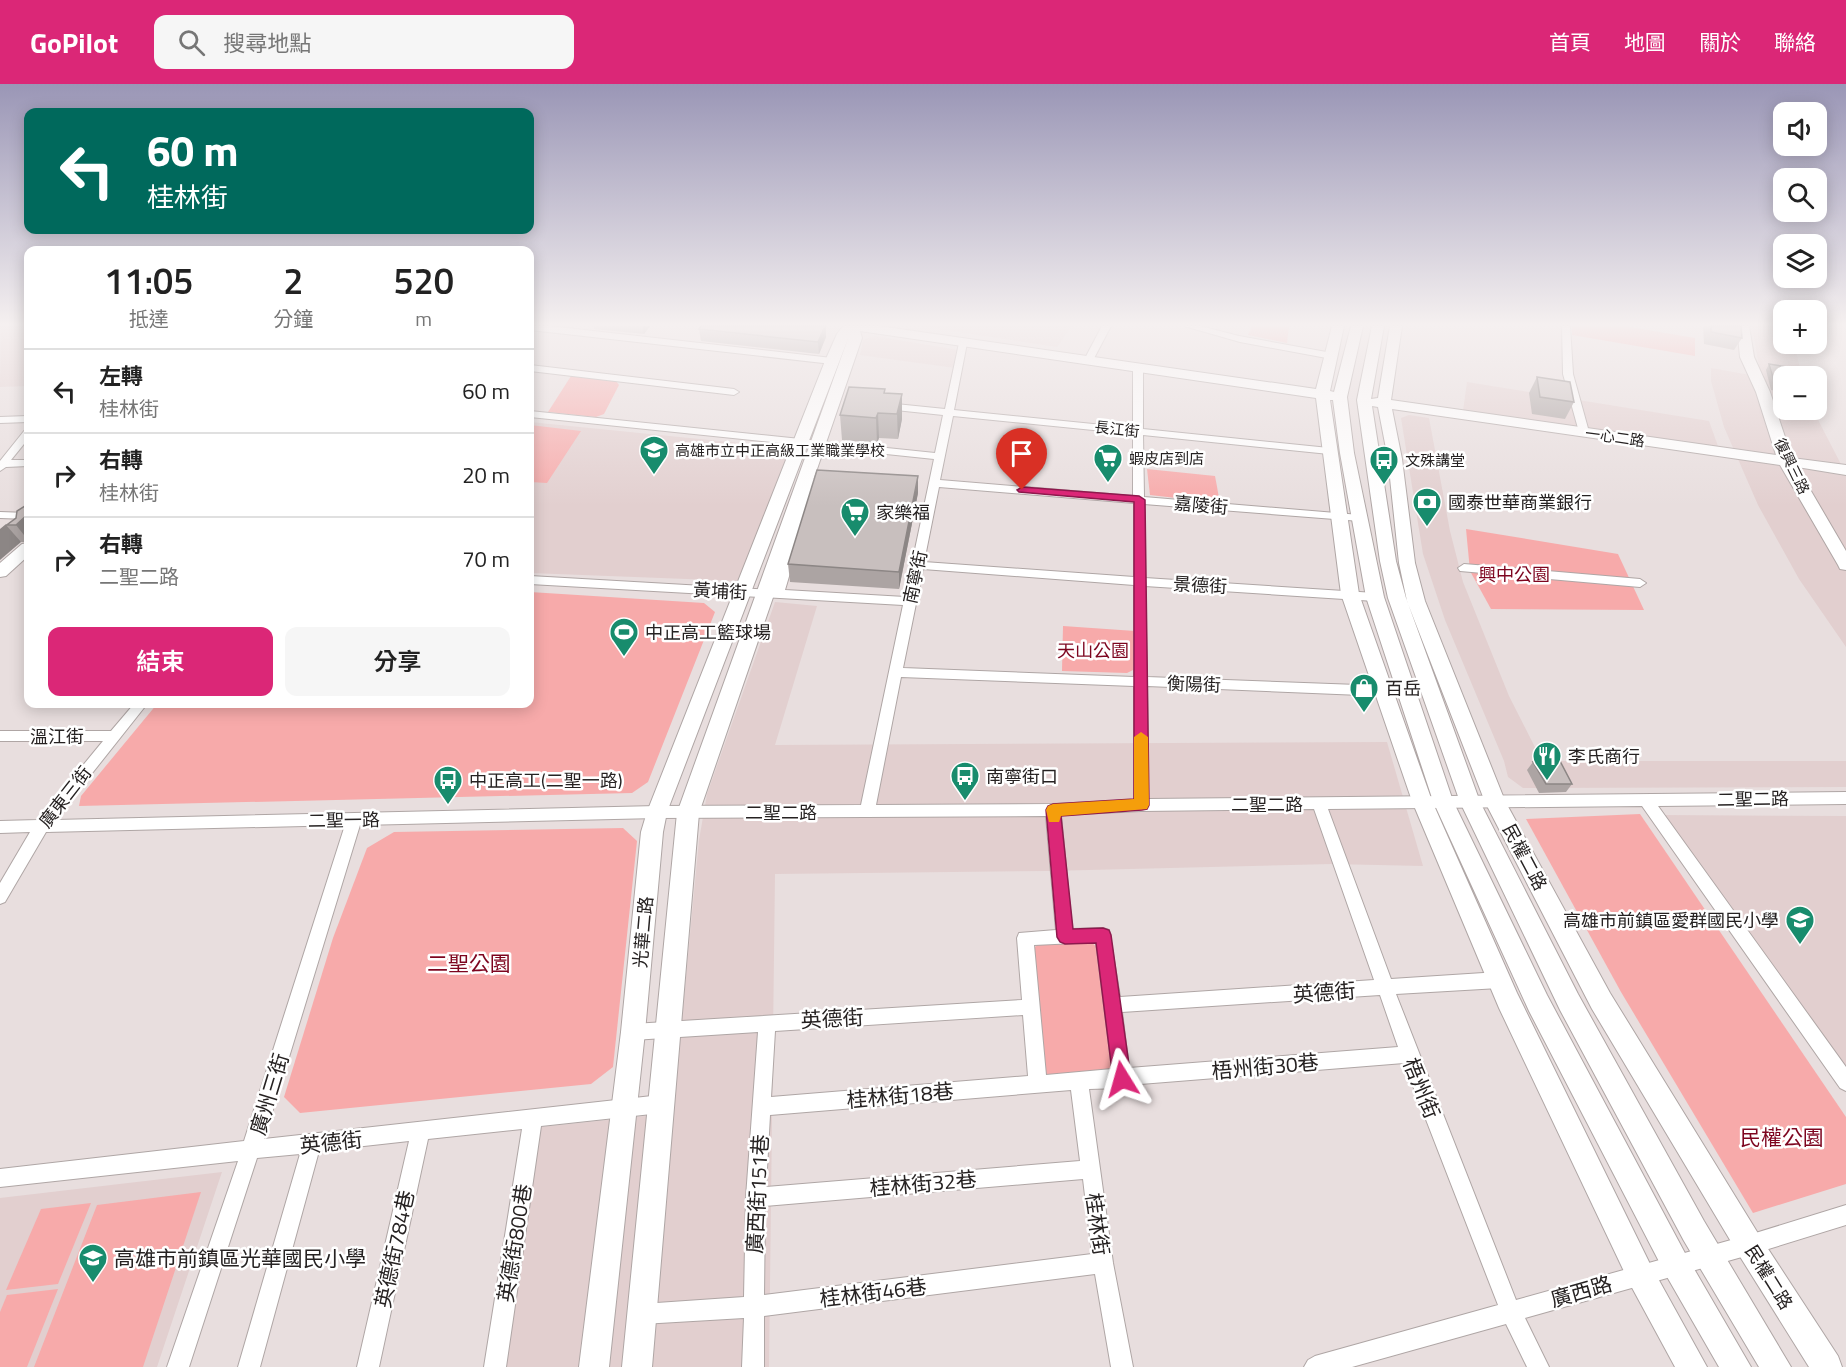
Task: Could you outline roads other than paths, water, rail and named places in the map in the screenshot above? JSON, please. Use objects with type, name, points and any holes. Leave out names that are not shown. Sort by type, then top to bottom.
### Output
[{"type":"street","points":[[682,386],[734,392]]},
{"type":"street","name":"光華二路","points":[[637,1367],[688,813],[772,594],[815,444],[827,386]]},
{"type":"street","name":"光華二路","points":[[594,1367],[633,1032],[652,832],[657,812],[773,516],[839,402],[843,386]]},
{"type":"street","name":"南寧街","points":[[867,812],[918,565],[930,486],[940,457],[954,386]]},
{"type":"street","points":[[1138,386],[1142,805]]},
{"type":"street","name":"一心二路","points":[[1268,386],[1846,470]]},
{"type":"street","points":[[1331,386],[1329,451],[1375,597],[1432,801],[1676,1265],[1736,1367]]},
{"type":"street","points":[[1332,386],[1331,395],[1347,453],[1350,594],[1385,691],[1432,801],[1499,980],[1640,1274],[1692,1367]]},
{"type":"street","name":"民權二路","points":[[1375,386],[1374,402],[1388,561],[1397,598],[1470,801],[1569,1002],[1707,1256],[1776,1367]]},
{"type":"street","name":"民權二路","points":[[1379,386],[1374,402],[1395,459],[1407,563],[1416,601],[1495,802],[1601,1001],[1749,1245],[1827,1367]]},
{"type":"street","points":[[1571,386],[1584,432]]},
{"type":"street","name":"復興三路","points":[[1760,386],[1786,462],[1846,565]]},
{"type":"street","name":"長江街","points":[[879,406],[1329,451]]},
{"type":"street","points":[[534,414],[940,457]]},
{"type":"street","points":[[0,420],[24,419]]},
{"type":"street","points":[[1,465],[24,438]]},
{"type":"street","points":[[772,594],[818,481],[815,444]]},
{"type":"street","points":[[1,465],[24,463]]},
{"type":"street","name":"嘉陵街","points":[[930,486],[1349,517]]},
{"type":"street","points":[[0,515],[24,516]]},
{"type":"street","points":[[773,516],[793,518]]},
{"type":"street","points":[[0,572],[24,552]]},
{"type":"street","name":"景德街","points":[[918,565],[1375,597]]},
{"type":"street","points":[[1464,568],[1640,583]]},
{"type":"street","name":"黃埔街","points":[[534,580],[910,601]]},
{"type":"street","name":"衡陽街","points":[[896,672],[1385,691]]},
{"type":"street","name":"廣東三街","points":[[0,897],[41,827],[138,708]]},
{"type":"street","name":"溫江街","points":[[0,736],[114,736]]},
{"type":"street","name":"二聖二路","points":[[688,813],[1053,810],[1142,805],[1432,801],[1846,798]]},
{"type":"street","points":[[1646,800],[1846,1082]]},
{"type":"street","name":"梧州街","points":[[1319,804],[1408,1054],[1511,1312],[1539,1367]]},
{"type":"street","points":[[1053,810],[1065,937]]},
{"type":"street","name":"二聖一路","points":[[0,827],[688,813]]},
{"type":"street","name":"廣州三街","points":[[178,1367],[251,1150],[354,820]]},
{"type":"street","points":[[1103,935],[1113,1005],[1122,1079],[1038,1084],[1025,938],[1103,935]]},
{"type":"street","name":"英德街","points":[[1113,1005],[1499,980]]},
{"type":"street","name":"英德街","points":[[633,1032],[1031,1007]]},
{"type":"street","name":"廣西街151巷","points":[[753,1367],[756,1197],[767,1022]]},
{"type":"street","name":"梧州街30巷","points":[[1122,1079],[1408,1054]]},
{"type":"street","name":"桂林街","points":[[1079,1080],[1103,1263],[1122,1367]]},
{"type":"street","name":"桂林街18巷","points":[[762,1107],[1038,1084]]},
{"type":"street","name":"英德街","points":[[0,1178],[661,1104]]},
{"type":"street","name":"英德街800巷","points":[[495,1367],[533,1119]]},
{"type":"street","name":"英德街784巷","points":[[368,1367],[420,1132]]},
{"type":"street","points":[[249,1367],[312,1144]]},
{"type":"street","name":"桂林街32巷","points":[[756,1197],[1091,1169]]},
{"type":"street","name":"廣西路","points":[[1315,1367],[1846,1216]]},
{"type":"street","name":"桂林街46巷","points":[[642,1314],[753,1307],[1103,1263]]},
{"type":"place","name":"高雄市立中正高級工業職業學校","points":[[654,476]]},
{"type":"place","name":"蝦皮店到店","points":[[1108,484]]},
{"type":"place","name":"文殊講堂","points":[[1384,486]]},
{"type":"place","name":"國泰世華商業銀行","points":[[1427,528]]},
{"type":"place","name":"家樂福","points":[[855,538]]},
{"type":"place","name":"中正高工籃球場","points":[[624,658]]},
{"type":"place","name":"百岳","points":[[1364,714]]},
{"type":"place","name":"李氏商行","points":[[1547,782]]},
{"type":"place","name":"南寧街口","points":[[965,802]]},
{"type":"place","name":"中正高工(二聖一路)","points":[[448,806]]},
{"type":"place","name":"高雄市前鎮區愛群國民小學","points":[[1800,946]]},
{"type":"place","name":"高雄市前鎮區光華國民小學","points":[[93,1284]]},
{"type":"park label","name":"興中公園","points":[[1514,574]]},
{"type":"park label","name":"天山公園","points":[[1093,650]]},
{"type":"park label","name":"二聖公園","points":[[469,963]]},
{"type":"park label","name":"民權公園","points":[[1782,1137]]}]
